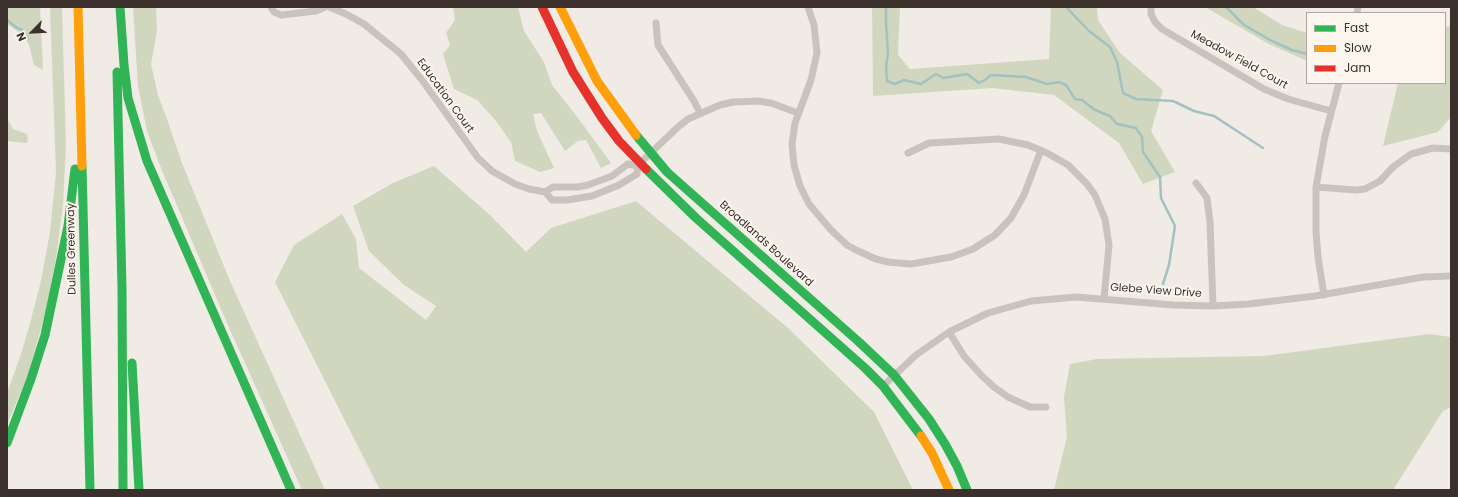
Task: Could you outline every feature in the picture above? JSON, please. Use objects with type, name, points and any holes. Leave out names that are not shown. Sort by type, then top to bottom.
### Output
[{"type":"main road","name":"Dulles Greenway","points":[[78,7],[90,490]]},
{"type":"main road","points":[[115,7],[122,288],[123,490]]},
{"type":"main road","points":[[120,7],[128,98],[147,161],[291,490]]},
{"type":"main road","points":[[542,7],[563,53],[588,97],[619,140],[639,164],[722,242],[856,359],[883,386],[918,431],[932,453],[949,490]]},
{"type":"main road","name":"Broadlands Boulevard","points":[[560,7],[596,81],[610,102],[651,154],[683,186],[860,342],[894,375],[929,419],[957,466],[967,490]]},
{"type":"main road","points":[[7,447],[34,372],[54,297],[68,226],[81,136]]},
{"type":"main road","points":[[122,288],[129,321],[138,490]]},
{"type":"main road","points":[[7,443],[13,430]]},
{"type":"street","points":[[271,7],[274,12],[281,15],[316,11],[324,7]]},
{"type":"street","name":"Education Court","points":[[329,7],[364,24],[401,54],[422,80],[478,158],[492,171],[515,184],[529,189],[545,192]]},
{"type":"street","points":[[808,7],[814,25],[816,53],[811,80],[798,113],[793,133],[792,154],[800,186],[809,204],[831,230],[847,244],[866,255],[888,262],[912,264],[961,254],[986,242],[1003,227],[1017,209],[1041,150]]},
{"type":"street","name":"Meadow Field Court","points":[[1151,7],[1151,14],[1155,22],[1162,29],[1258,85],[1288,99],[1331,111]]},
{"type":"street","points":[[656,24],[658,45],[694,101],[700,113]]},
{"type":"street","points":[[1324,295],[1316,232],[1316,187],[1331,111],[1339,84]]},
{"type":"street","points":[[639,164],[628,164],[612,176],[588,185],[578,187],[553,187],[545,192],[552,200],[574,200],[592,196],[619,185],[637,174],[639,164],[678,127],[700,113],[720,105],[746,100],[771,104],[798,113]]},
{"type":"street","points":[[908,153],[929,143],[985,139],[1014,141],[1041,150],[1068,165],[1088,184],[1101,206],[1105,219],[1109,245],[1104,299]]},
{"type":"street","points":[[1316,187],[1356,190],[1365,189],[1380,181],[1393,167],[1412,154],[1433,148],[1451,149]]},
{"type":"street","points":[[1196,183],[1207,198],[1208,204],[1211,237],[1213,306]]},
{"type":"street","name":"Glebe View Drive","points":[[883,386],[926,347],[949,332],[974,318],[1017,304],[1059,298],[1104,299],[1160,304],[1213,306],[1264,303],[1324,295],[1423,277],[1451,276]]},
{"type":"street","points":[[949,332],[964,356],[994,387],[1008,397],[1030,407],[1046,407]]},
{"type":"green space","points":[[7,7],[40,7],[43,70],[34,65],[29,45],[25,38],[7,24]]},
{"type":"green space","points":[[50,7],[62,7],[66,146],[63,204],[57,252],[46,311],[27,378],[7,424],[7,393],[29,327],[41,281],[50,232],[56,172]]},
{"type":"green space","points":[[133,7],[156,7],[157,31],[151,64],[158,95],[182,163],[230,281],[325,490],[302,490],[227,323],[161,168],[147,131],[138,86]]},
{"type":"green space","points":[[453,7],[518,7],[524,31],[544,62],[552,85],[611,163],[601,168],[586,140],[578,141],[565,151],[541,113],[533,114],[537,131],[554,168],[540,172],[515,161],[511,142],[496,121],[477,100],[454,89],[443,54],[450,45],[446,33],[455,20]]},
{"type":"green space","points":[[872,7],[900,7],[898,55],[910,69],[1049,59],[1051,7],[1097,7],[1098,20],[1120,53],[1163,90],[1151,131],[1175,172],[1143,184],[1119,143],[1054,95],[992,88],[873,96]]},
{"type":"green space","points":[[1205,7],[1253,7],[1282,25],[1306,33],[1306,61],[1269,44]]},
{"type":"green space","points":[[1451,26],[1451,117],[1438,132],[1383,146],[1398,84],[1446,84],[1446,27]]},
{"type":"green space","points":[[7,118],[13,129],[27,134],[28,142],[7,141]]},
{"type":"green space","points":[[434,166],[491,216],[526,252],[551,228],[636,201],[788,328],[874,412],[913,490],[380,490],[275,282],[294,245],[342,214],[356,239],[359,268],[426,320],[436,306],[404,285],[369,251],[353,206],[393,183]]},
{"type":"green space","points":[[1429,334],[1451,337],[1451,407],[1443,411],[1393,490],[1054,490],[1067,437],[1064,397],[1070,364],[1097,359],[1264,356]]},
{"type":"waterway","points":[[886,7],[888,54],[886,66],[887,81],[895,84],[904,80],[921,84],[936,74],[943,78],[967,74],[979,83],[991,75],[1026,77],[1047,84],[1059,82],[1066,85],[1075,99],[1082,100],[1095,110],[1110,116],[1117,124],[1136,128],[1142,137],[1143,152],[1160,177],[1161,198],[1175,226],[1169,265],[1163,284]]},
{"type":"waterway","points":[[1066,7],[1089,31],[1110,47],[1117,62],[1123,93],[1136,99],[1173,101],[1194,111],[1214,116],[1263,148]]},
{"type":"waterway","points":[[1226,7],[1244,25],[1272,41],[1292,50],[1306,54]]},
{"type":"waterway","points":[[7,20],[17,28],[21,29],[28,38]]},
{"type":"traffic: fast","points":[[120,7],[128,98],[147,161],[291,490]]},
{"type":"traffic: fast","points":[[117,72],[122,288],[123,490]]},
{"type":"traffic: fast","points":[[636,135],[667,172],[859,342],[894,375],[929,419],[945,444],[957,466],[967,490]]},
{"type":"traffic: fast","points":[[82,166],[90,490]]},
{"type":"traffic: fast","points":[[7,443],[31,379],[45,335],[68,226],[75,169]]},
{"type":"traffic: fast","points":[[646,169],[696,218],[865,368],[883,386],[921,436]]},
{"type":"traffic: fast","points":[[132,363],[139,490]]},
{"type":"traffic: slow","points":[[78,7],[82,166]]},
{"type":"traffic: slow","points":[[560,7],[597,81],[636,135]]},
{"type":"traffic: slow","points":[[921,436],[932,453],[949,490]]},
{"type":"traffic: jam","points":[[542,7],[573,72],[602,118],[619,141],[646,169]]}]
